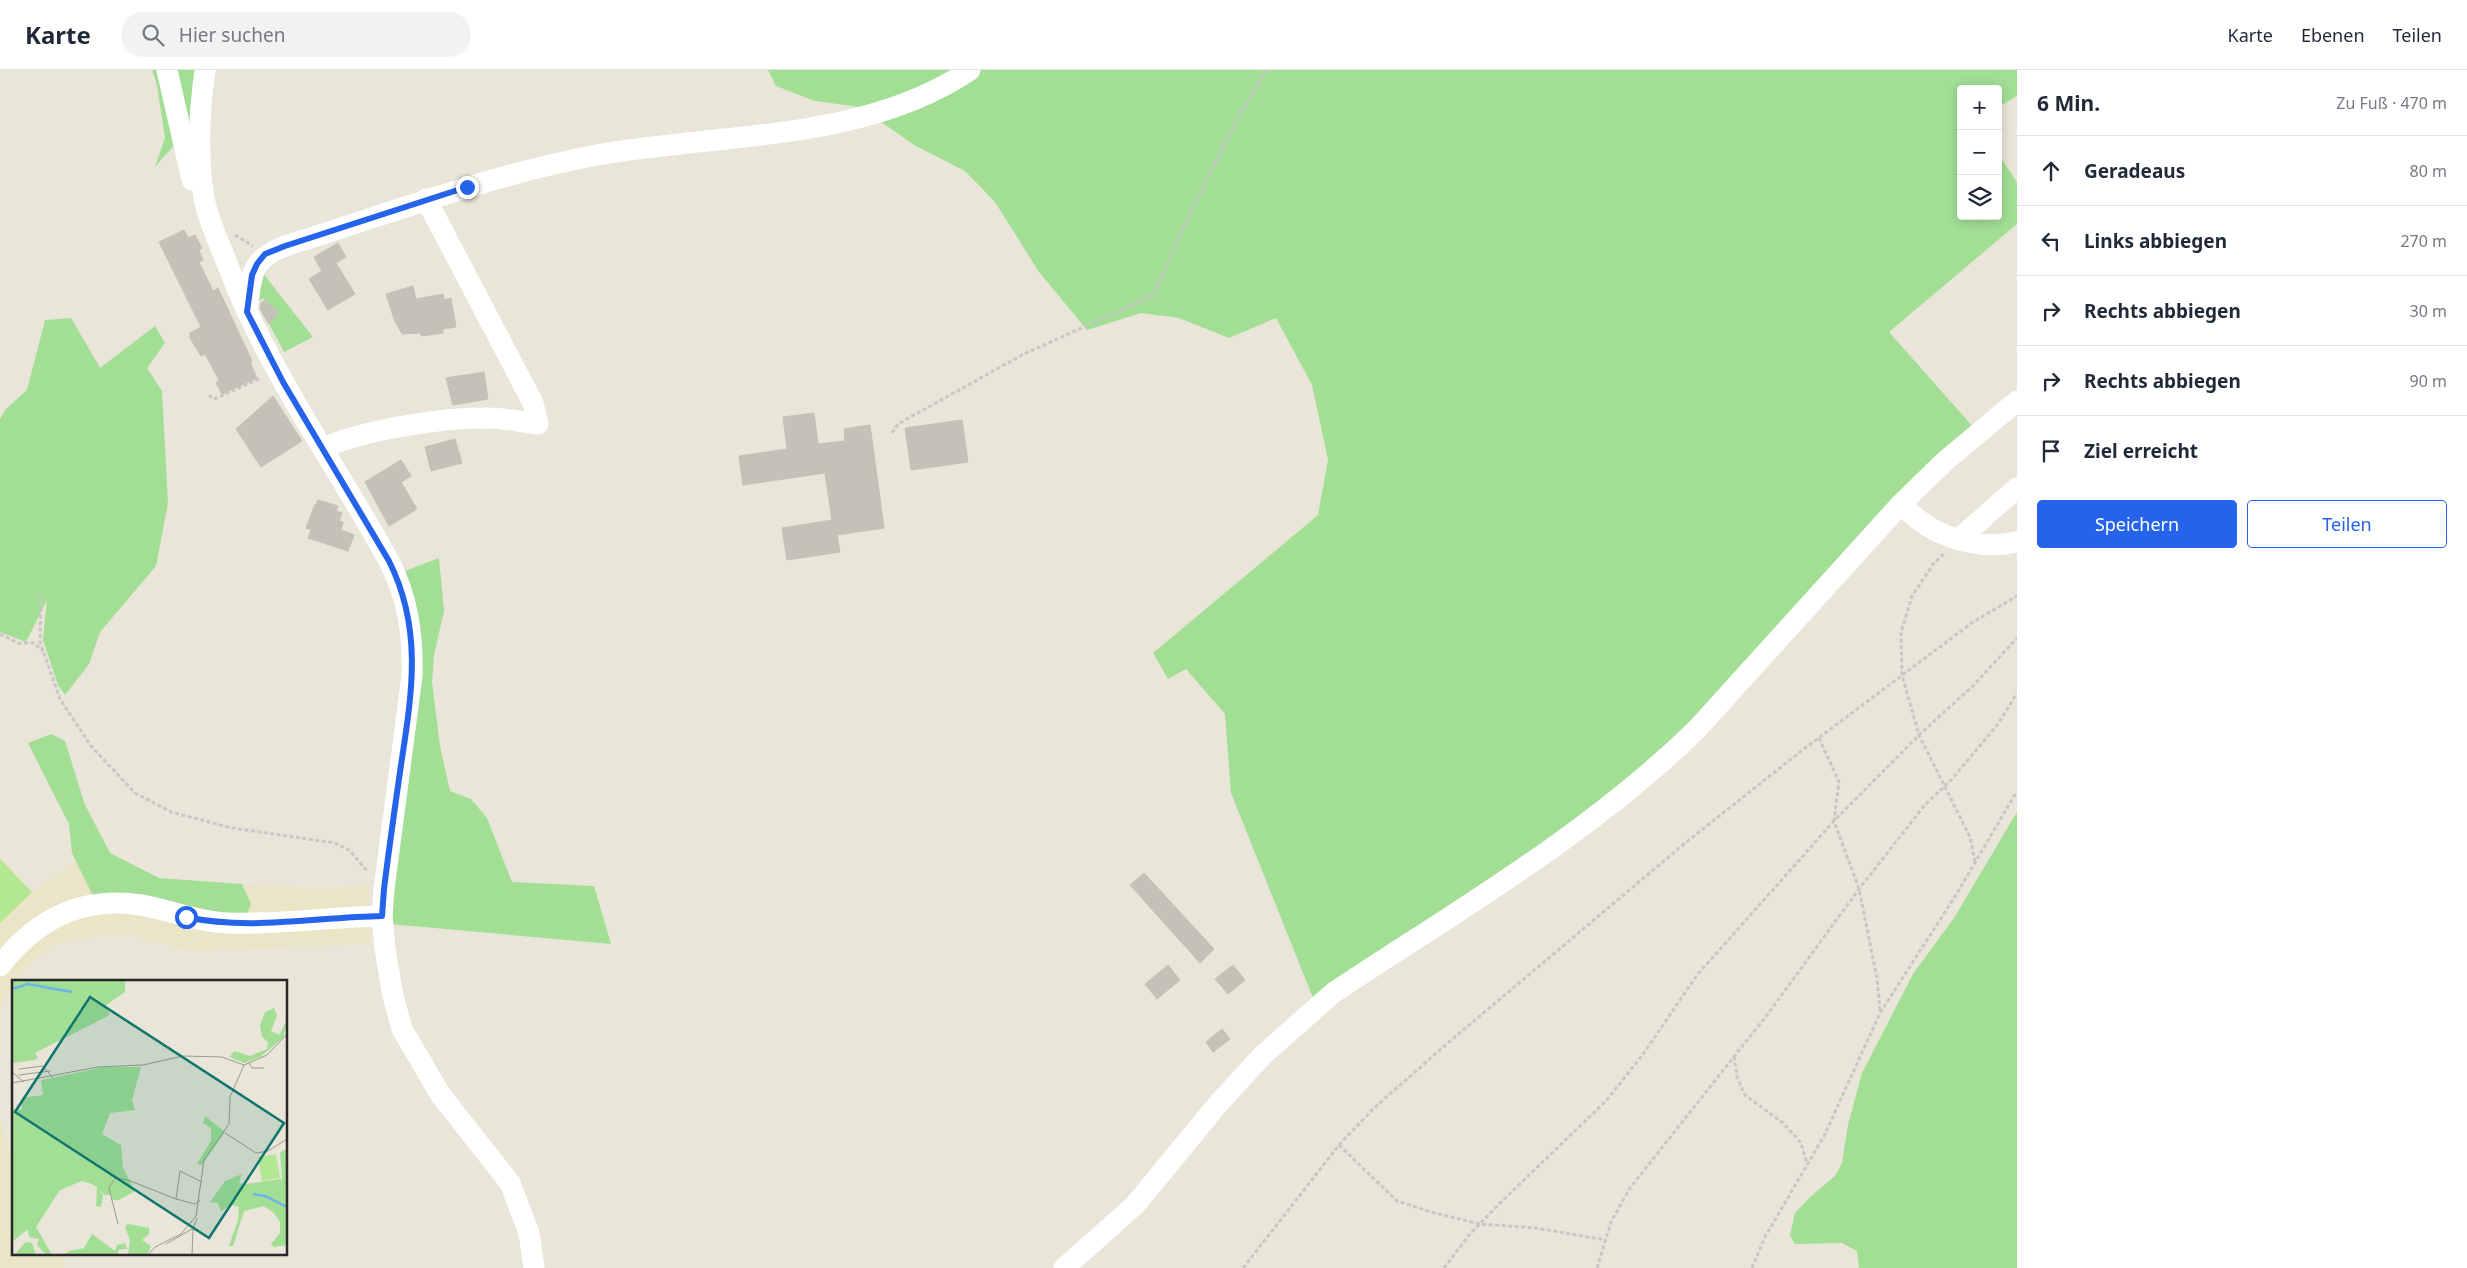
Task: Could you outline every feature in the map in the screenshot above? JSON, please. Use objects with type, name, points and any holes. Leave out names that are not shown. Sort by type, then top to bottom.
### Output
[{"type":"street","points":[[167,70],[193,186],[207,209],[247,312],[283,382],[389,561],[398,578],[410,616],[413,652],[409,709],[384,889],[382,916],[385,950],[393,996],[402,1029],[440,1094],[510,1183],[528,1234],[534,1268]]},
{"type":"street","points":[[205,70],[199,134],[207,209]]},
{"type":"street","points":[[247,312],[252,275],[257,264],[265,254],[273,250],[426,199],[541,167],[597,155],[662,145],[763,135],[868,114],[926,95],[970,70]]},
{"type":"street","points":[[323,448],[348,438],[452,419],[486,418],[538,424],[533,402],[426,199]]},
{"type":"street","points":[[1064,1268],[1135,1205],[1218,1104],[1300,1020],[1333,993],[1583,826],[1627,794],[1665,760],[1697,729],[1900,505],[1944,462],[2017,400]]},
{"type":"street","points":[[1959,539],[2017,488]]},
{"type":"street","points":[[1900,505],[1929,527],[1959,539],[1988,545],[2017,542]]},
{"type":"street","points":[[0,966],[33,931],[62,913],[89,904],[115,903],[142,906],[222,923],[289,923],[382,916]]},
{"type":"path","points":[[892,433],[898,424],[1022,355],[1154,295],[1175,246],[1238,117],[1266,70]]},
{"type":"path","points":[[207,209],[256,247],[273,250]]},
{"type":"path","points":[[209,395],[213,399],[259,379]]},
{"type":"path","points":[[1959,539],[1934,563],[1912,596],[1901,632],[1902,675],[1919,735],[1970,837],[1976,863]]},
{"type":"path","points":[[41,595],[40,642],[60,699],[91,746],[135,793],[171,812],[232,828],[335,843],[349,850],[384,889]]},
{"type":"path","points":[[1243,1268],[1339,1145],[1374,1108],[1449,1042],[1684,844],[1819,738],[1973,622],[2017,596]]},
{"type":"path","points":[[0,634],[18,643],[34,643],[43,651]]},
{"type":"path","points":[[1444,1268],[1480,1224],[1606,1101],[1644,1053],[1697,975],[1834,821],[1919,735],[1973,686],[2017,638]]},
{"type":"path","points":[[1597,1268],[1611,1222],[1630,1188],[1734,1056],[1859,889],[1924,806],[1998,724],[2017,693]]},
{"type":"path","points":[[1819,738],[1839,782],[1834,821],[1859,889],[1877,978],[1880,1013]]},
{"type":"path","points":[[1752,1268],[1765,1237],[1824,1136],[1880,1013],[1976,863],[2017,791]]},
{"type":"path","points":[[1734,1056],[1737,1078],[1746,1095],[1783,1123],[1801,1143],[1808,1164]]},
{"type":"path","points":[[1339,1145],[1397,1200],[1431,1212],[1480,1224],[1536,1228],[1606,1240]]},
{"type":"shaded area","points":[[0,858],[32,892],[76,861],[94,898],[251,904],[242,884],[318,888],[368,886],[370,944],[192,951],[125,935],[82,938],[60,944],[40,955],[16,980],[12,980],[12,986],[0,1011]]},
{"type":"shaded area","points":[[0,1118],[12,1157],[12,1256],[63,1256],[65,1268],[0,1268]]},
{"type":"green space","points":[[152,70],[161,70],[176,143],[155,167],[165,138],[157,85]]},
{"type":"green space","points":[[176,70],[198,70],[192,134]]},
{"type":"green space","points":[[768,70],[2017,70],[2017,96],[2002,105],[2002,85],[1957,85],[1957,220],[2002,220],[2002,160],[2017,182],[2017,224],[1889,332],[1974,428],[1701,714],[1581,820],[1313,998],[1231,793],[1225,714],[1186,669],[1168,679],[1153,653],[1318,515],[1328,460],[1312,385],[1276,318],[1229,338],[1179,318],[1141,313],[1087,330],[1039,272],[995,202],[965,171],[914,145],[860,107],[815,101],[776,86]]},
{"type":"green space","points":[[262,272],[313,337],[284,352],[269,324],[278,312],[263,298],[254,305]]},
{"type":"green space","points":[[71,318],[100,368],[155,326],[165,343],[147,368],[162,391],[168,503],[156,566],[100,632],[89,664],[65,695],[58,685],[43,640],[47,600],[26,642],[0,632],[0,419],[6,409],[27,390],[45,320]]},
{"type":"green space","points":[[439,558],[444,611],[434,655],[432,682],[440,746],[450,791],[471,799],[487,818],[512,882],[594,886],[611,944],[390,924],[398,810],[405,571]]},
{"type":"green space","points":[[51,734],[65,741],[85,805],[110,853],[159,878],[242,884],[251,904],[245,919],[94,898],[72,853],[69,824],[28,743]]},
{"type":"green space","points":[[2017,812],[2017,1268],[1859,1268],[1857,1251],[1842,1243],[1795,1244],[1790,1235],[1795,1213],[1810,1197],[1835,1176],[1842,1163],[1848,1125],[1862,1073],[1913,974],[1954,918]]},
{"type":"green space","points":[[0,859],[32,892],[0,923]]},
{"type":"building","points":[[184,230],[188,238],[195,235],[202,248],[199,250],[203,260],[199,262],[213,291],[218,288],[252,361],[250,362],[257,378],[222,394],[216,383],[219,380],[205,354],[201,356],[190,338],[190,333],[201,327],[159,242]]},
{"type":"building","points":[[338,243],[346,257],[336,263],[355,294],[328,310],[309,279],[322,271],[314,257]]},
{"type":"building","points":[[413,286],[416,299],[443,294],[444,300],[451,298],[456,327],[443,329],[443,333],[421,336],[421,333],[402,334],[394,319],[386,294]]},
{"type":"building","points":[[265,300],[278,312],[269,324],[260,309],[261,303]]},
{"type":"building","points":[[484,372],[488,399],[453,405],[446,378]]},
{"type":"building","points":[[273,396],[302,441],[261,467],[236,429]]},
{"type":"building","points":[[814,413],[818,444],[845,441],[844,429],[870,425],[884,528],[837,535],[840,552],[787,560],[782,528],[832,520],[825,473],[743,485],[739,456],[787,449],[783,417]]},
{"type":"building","points":[[962,420],[968,462],[911,470],[905,428]]},
{"type":"building","points":[[455,439],[462,463],[431,471],[425,447]]},
{"type":"building","points":[[401,460],[411,476],[401,482],[417,509],[389,526],[365,482]]},
{"type":"building","points":[[318,500],[338,506],[336,511],[342,513],[339,521],[343,522],[341,530],[354,535],[348,551],[308,538],[311,530],[306,528]]},
{"type":"building","points":[[1144,873],[1214,949],[1200,963],[1130,885]]},
{"type":"building","points":[[1168,965],[1180,980],[1157,999],[1145,984]]},
{"type":"building","points":[[1233,965],[1245,980],[1228,994],[1215,979]]},
{"type":"building","points":[[1222,1029],[1230,1039],[1213,1052],[1206,1042]]},
{"type":"route","points":[[186,917],[214,923],[249,924],[382,916],[384,889],[409,709],[413,644],[410,616],[398,578],[389,561],[353,497],[283,382],[247,312],[252,275],[257,264],[265,254],[426,199],[467,187]]}]
